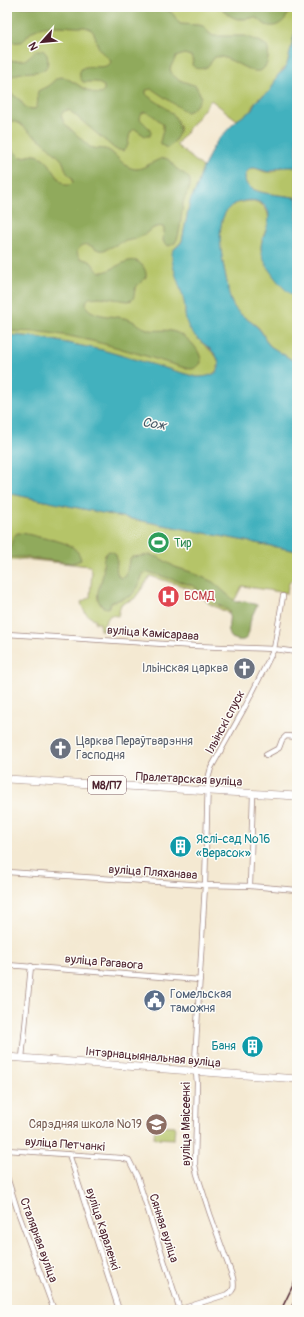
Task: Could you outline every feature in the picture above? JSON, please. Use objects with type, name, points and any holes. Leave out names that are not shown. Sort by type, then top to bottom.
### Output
[{"type":"main road","name":"Пралетарская вуліца","points":[[7,778],[297,796]]},
{"type":"main road","name":"Інтэрнацыянальная вуліца","points":[[7,1057],[297,1079]]},
{"type":"street","name":"Ільінскі спуск","points":[[208,790],[208,778],[210,771],[245,708],[274,649],[283,596]]},
{"type":"street","name":"вуліца Камісарава","points":[[7,634],[195,646],[274,649],[297,652]]},
{"type":"street","points":[[266,755],[278,748],[286,736],[297,737]]},
{"type":"street","name":"вуліца Маісеенкі","points":[[180,1310],[231,1292],[234,1289],[233,1278],[196,1174],[195,1157],[197,1083],[195,1062],[205,885],[208,790]]},
{"type":"street","points":[[250,886],[253,794]]},
{"type":"street","name":"вуліца Пляханава","points":[[7,872],[297,890]]},
{"type":"street","name":"вуліца Рагавога","points":[[7,965],[200,980]]},
{"type":"street","points":[[22,1058],[31,966]]},
{"type":"street","name":"вуліца Петчанкі","points":[[7,1150],[121,1158]]},
{"type":"street","name":"вуліца Караленкі","points":[[69,1154],[118,1310]]},
{"type":"street","name":"Сянная вуліца","points":[[121,1158],[129,1160],[132,1164],[180,1310]]},
{"type":"street","name":"Сталярная вуліца","points":[[7,1177],[18,1212],[54,1310]]},
{"type":"green space","points":[[7,7],[297,7],[297,23],[287,65],[278,75],[270,92],[258,99],[250,112],[237,120],[211,100],[176,145],[203,167],[199,182],[189,206],[182,241],[174,249],[172,259],[185,303],[185,314],[190,329],[195,336],[216,356],[219,363],[217,370],[212,374],[205,377],[196,377],[102,350],[37,337],[7,335]]},
{"type":"green space","points":[[7,7],[140,7],[148,10],[167,10],[174,15],[180,24],[203,26],[213,36],[245,36],[267,46],[267,63],[262,70],[256,71],[250,70],[221,57],[215,57],[207,67],[199,69],[192,65],[193,59],[191,56],[184,54],[176,57],[170,68],[171,72],[176,78],[196,86],[201,96],[195,106],[186,112],[152,89],[146,90],[146,94],[166,108],[176,118],[179,124],[177,137],[172,145],[167,148],[160,142],[163,125],[154,116],[146,112],[141,114],[140,119],[149,128],[151,133],[150,136],[145,136],[135,129],[132,130],[128,145],[123,151],[115,149],[69,110],[64,111],[61,115],[64,123],[90,147],[110,151],[128,167],[139,169],[166,158],[189,179],[190,186],[182,208],[180,230],[175,243],[169,246],[164,243],[164,229],[160,226],[153,228],[141,237],[122,242],[105,250],[99,250],[88,245],[83,245],[77,251],[79,257],[91,262],[100,272],[107,271],[129,261],[140,263],[146,272],[146,277],[136,288],[132,300],[128,301],[100,297],[89,298],[86,304],[87,308],[101,315],[128,319],[150,330],[168,330],[176,332],[191,342],[199,352],[201,363],[196,368],[185,368],[84,339],[45,332],[7,331],[7,145],[20,157],[36,155],[41,157],[49,164],[61,182],[65,185],[70,185],[73,182],[72,178],[67,173],[62,160],[42,141],[19,123],[7,120],[7,88],[9,92],[19,99],[26,108],[35,109],[38,91],[49,86],[55,79],[60,77],[69,79],[90,92],[101,94],[104,90],[104,86],[96,82],[83,82],[80,78],[80,72],[82,68],[103,67],[111,62],[98,47],[94,33],[89,28],[85,27],[42,27],[32,31],[23,41],[7,41]]},
{"type":"green space","points":[[220,7],[290,7],[288,15],[282,22],[275,26],[270,26],[256,18],[240,19],[233,17]]},
{"type":"green space","points":[[37,50],[43,50],[47,55],[48,64],[45,69],[17,74],[11,77],[7,84],[7,61],[25,60]]},
{"type":"green space","points":[[281,167],[297,167],[297,198],[258,191],[246,184],[245,175],[251,168],[265,172],[273,172]]},
{"type":"green space","points":[[250,201],[264,206],[268,214],[269,219],[267,229],[261,246],[264,259],[276,279],[297,299],[297,363],[270,346],[259,328],[236,310],[229,296],[221,251],[220,231],[222,221],[225,213],[232,205]]},
{"type":"green space","points":[[7,493],[297,551],[297,578],[290,582],[287,593],[242,586],[228,613],[208,603],[196,590],[150,576],[134,599],[121,604],[118,616],[110,615],[103,626],[103,630],[100,630],[100,623],[95,623],[95,619],[86,613],[81,602],[90,597],[92,571],[90,566],[24,559],[7,561]]},
{"type":"green space","points":[[17,533],[28,534],[64,543],[75,549],[81,560],[72,563],[23,557],[7,558],[13,538]]},
{"type":"green space","points":[[109,551],[114,552],[116,555],[117,572],[121,578],[126,576],[129,561],[132,557],[150,555],[158,557],[175,567],[191,572],[213,582],[236,602],[245,601],[257,605],[251,618],[247,638],[237,640],[232,638],[229,632],[229,611],[210,600],[194,586],[148,572],[143,574],[138,587],[131,596],[112,602],[108,608],[103,607],[98,599],[98,591],[103,574],[103,561],[106,553]]},
{"type":"green space","points":[[155,1125],[175,1126],[174,1139],[154,1138]]},
{"type":"water","name":"Сож","points":[[297,23],[297,167],[281,167],[269,172],[251,168],[246,173],[245,178],[246,184],[258,191],[297,198],[297,299],[291,295],[274,277],[262,255],[262,242],[268,224],[269,213],[261,203],[254,200],[248,200],[231,206],[225,214],[221,224],[220,235],[224,269],[229,295],[233,306],[259,329],[270,346],[297,363],[297,551],[7,493],[7,335],[37,337],[102,350],[196,377],[212,375],[218,371],[218,358],[212,350],[193,334],[187,324],[183,297],[173,266],[172,253],[182,241],[190,201],[212,149],[218,140],[237,120],[252,110],[256,101],[270,91],[278,75],[285,69]]},
{"type":"railway","points":[[281,1310],[297,1277]]},
{"type":"railway","points":[[290,1310],[297,1296]]},
{"type":"place","name":"Тир","points":[[159,543]]},
{"type":"place","name":"БСМД","points":[[168,596]]},
{"type":"place","name":"Ільінская царква","points":[[244,668]]},
{"type":"place","name":"Царква Пераўтварэння Гасподня","points":[[60,748]]},
{"type":"place","name":"Яслі-сад №16 «Верасок»","points":[[181,846]]},
{"type":"place","name":"Гомельская таможня","points":[[155,1001]]},
{"type":"place","name":"Баня","points":[[252,1046]]},
{"type":"place","name":"Сярэдняя школа №19","points":[[157,1124]]}]
